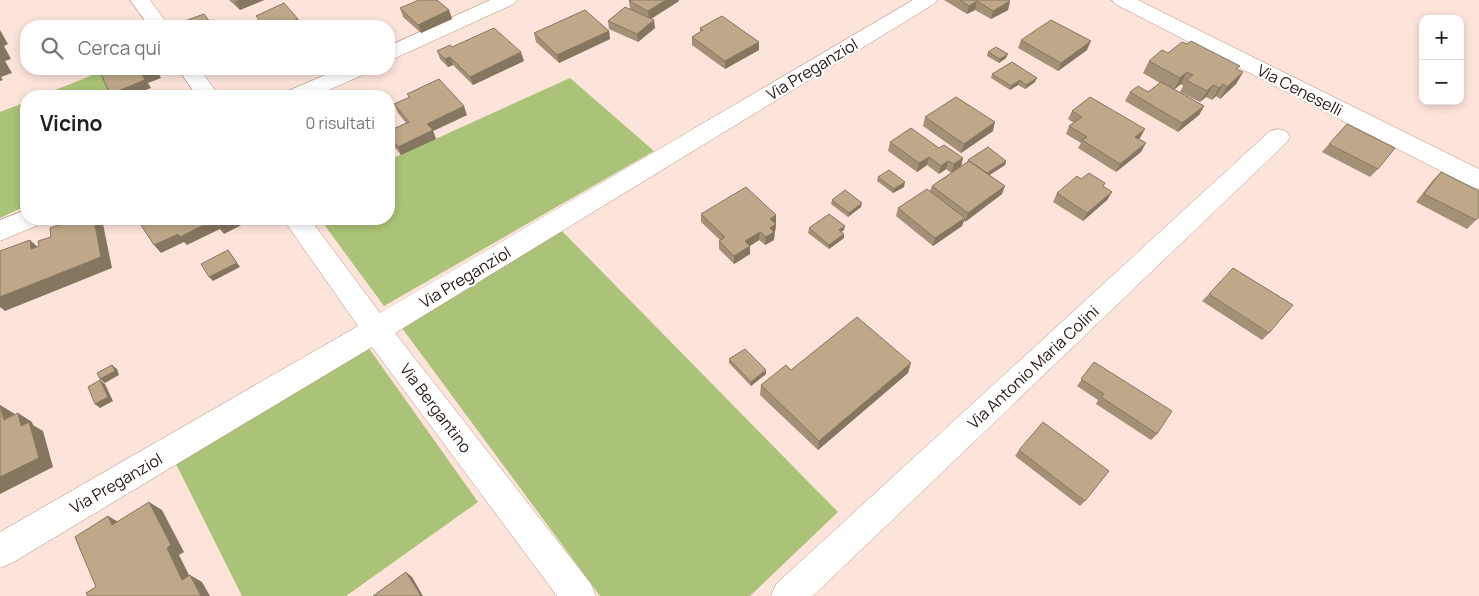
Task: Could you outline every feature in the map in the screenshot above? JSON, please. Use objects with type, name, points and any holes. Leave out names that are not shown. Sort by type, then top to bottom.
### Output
[{"type":"street","points":[[140,0],[155,20]]},
{"type":"street","points":[[395,51],[507,0]]},
{"type":"street","name":"Via Preganziol","points":[[0,551],[376,330],[927,0]]},
{"type":"street","name":"Via Ceneselli","points":[[1122,0],[1479,180]]},
{"type":"street","points":[[193,75],[204,90]]},
{"type":"street","points":[[310,90],[343,75]]},
{"type":"street","name":"Via Antonio Maria Colini","points":[[788,596],[1278,137]]},
{"type":"street","points":[[0,231],[20,222]]},
{"type":"street","name":"Via Bergantino","points":[[300,225],[376,330],[579,596]]},
{"type":"green space","points":[[93,75],[105,75],[111,90],[55,90]]},
{"type":"green space","points":[[570,78],[654,151],[384,306],[324,225],[395,225],[395,157]]},
{"type":"green space","points":[[20,104],[20,209],[0,218],[0,112]]},
{"type":"green space","points":[[561,230],[838,512],[750,596],[600,596],[399,324]]},
{"type":"green space","points":[[368,347],[478,502],[346,596],[242,596],[175,462]]},
{"type":"building","points":[[419,0],[437,0],[449,10],[418,25],[400,8]]},
{"type":"building","points":[[666,0],[648,11],[629,1]]},
{"type":"building","points":[[960,0],[1010,1],[993,11],[977,1],[969,6]]},
{"type":"building","points":[[284,3],[298,19],[259,20],[256,16]]},
{"type":"building","points":[[625,7],[654,20],[637,34],[608,21]]},
{"type":"building","points":[[585,10],[609,31],[557,55],[534,33]]},
{"type":"building","points":[[204,14],[208,20],[188,20]]},
{"type":"building","points":[[722,16],[759,42],[725,61],[692,37],[703,30],[700,28]]},
{"type":"building","points":[[1051,20],[1091,41],[1061,63],[1021,40]]},
{"type":"building","points":[[494,28],[521,52],[470,77],[450,57],[445,59],[437,51],[450,45],[452,47]]},
{"type":"building","points":[[1191,41],[1240,66],[1236,69],[1243,72],[1227,87],[1223,84],[1219,88],[1213,85],[1207,91],[1186,80],[1193,75],[1187,72],[1180,78],[1149,61],[1162,50],[1168,53],[1182,42],[1187,44]]},
{"type":"building","points":[[996,47],[1008,54],[1000,59],[988,52]]},
{"type":"building","points":[[1012,62],[1037,78],[1026,85],[1020,80],[1011,86],[992,74]]},
{"type":"building","points":[[101,75],[142,75],[145,80],[120,90],[108,90]]},
{"type":"building","points":[[439,79],[464,106],[427,124],[433,130],[398,147],[395,143],[395,128],[409,122],[395,104],[410,97],[407,94]]},
{"type":"building","points":[[1161,82],[1204,106],[1182,123],[1130,92],[1138,86],[1148,92]]},
{"type":"building","points":[[956,97],[995,122],[964,144],[925,117]]},
{"type":"building","points":[[1090,97],[1145,129],[1135,137],[1146,143],[1120,164],[1082,140],[1087,137],[1069,126],[1082,117],[1072,111]]},
{"type":"building","points":[[1347,124],[1395,148],[1378,169],[1329,144]]},
{"type":"building","points":[[911,128],[939,148],[944,145],[963,158],[954,164],[948,161],[941,166],[929,157],[919,163],[890,142]]},
{"type":"building","points":[[988,147],[1006,161],[987,173],[968,160]]},
{"type":"building","points":[[969,161],[1005,186],[968,213],[932,186]]},
{"type":"building","points":[[889,170],[905,182],[894,189],[878,177]]},
{"type":"building","points":[[1441,172],[1479,191],[1479,217],[1476,220],[1424,194]]},
{"type":"building","points":[[1089,173],[1105,183],[1103,186],[1112,192],[1087,213],[1057,193],[1077,176],[1081,179]]},
{"type":"building","points":[[746,187],[776,215],[770,219],[776,224],[770,228],[774,232],[766,237],[760,232],[745,241],[750,246],[734,256],[719,241],[725,237],[701,214]]},
{"type":"building","points":[[927,189],[965,218],[935,238],[898,208]]},
{"type":"building","points":[[845,190],[862,203],[849,213],[832,200]]},
{"type":"building","points":[[829,214],[845,226],[839,230],[844,234],[829,245],[809,228]]},
{"type":"building","points":[[59,225],[95,225],[101,257],[0,297],[0,251],[30,240],[31,249],[39,246],[38,241],[51,237],[50,228]]},
{"type":"building","points":[[141,225],[204,225],[180,237],[178,234],[154,245]]},
{"type":"building","points":[[228,250],[237,263],[209,277],[201,264]]},
{"type":"building","points":[[1233,268],[1293,305],[1269,333],[1209,294]]},
{"type":"building","points":[[857,317],[911,363],[819,441],[761,385],[786,365],[791,370]]},
{"type":"building","points":[[745,349],[766,370],[751,382],[729,359]]},
{"type":"building","points":[[1094,362],[1172,411],[1157,434],[1101,397],[1104,394],[1081,379]]},
{"type":"building","points":[[112,365],[115,371],[100,379],[97,373]]},
{"type":"building","points":[[100,380],[108,397],[95,404],[88,387]]},
{"type":"building","points":[[0,405],[4,420],[18,413],[21,426],[29,422],[39,458],[0,477]]},
{"type":"building","points":[[1043,422],[1109,471],[1085,501],[1019,450]]},
{"type":"building","points":[[149,502],[171,545],[167,548],[182,580],[190,575],[201,596],[88,596],[86,593],[96,587],[75,537],[108,516],[112,525]]},
{"type":"building","points":[[406,572],[421,596],[373,596]]}]
